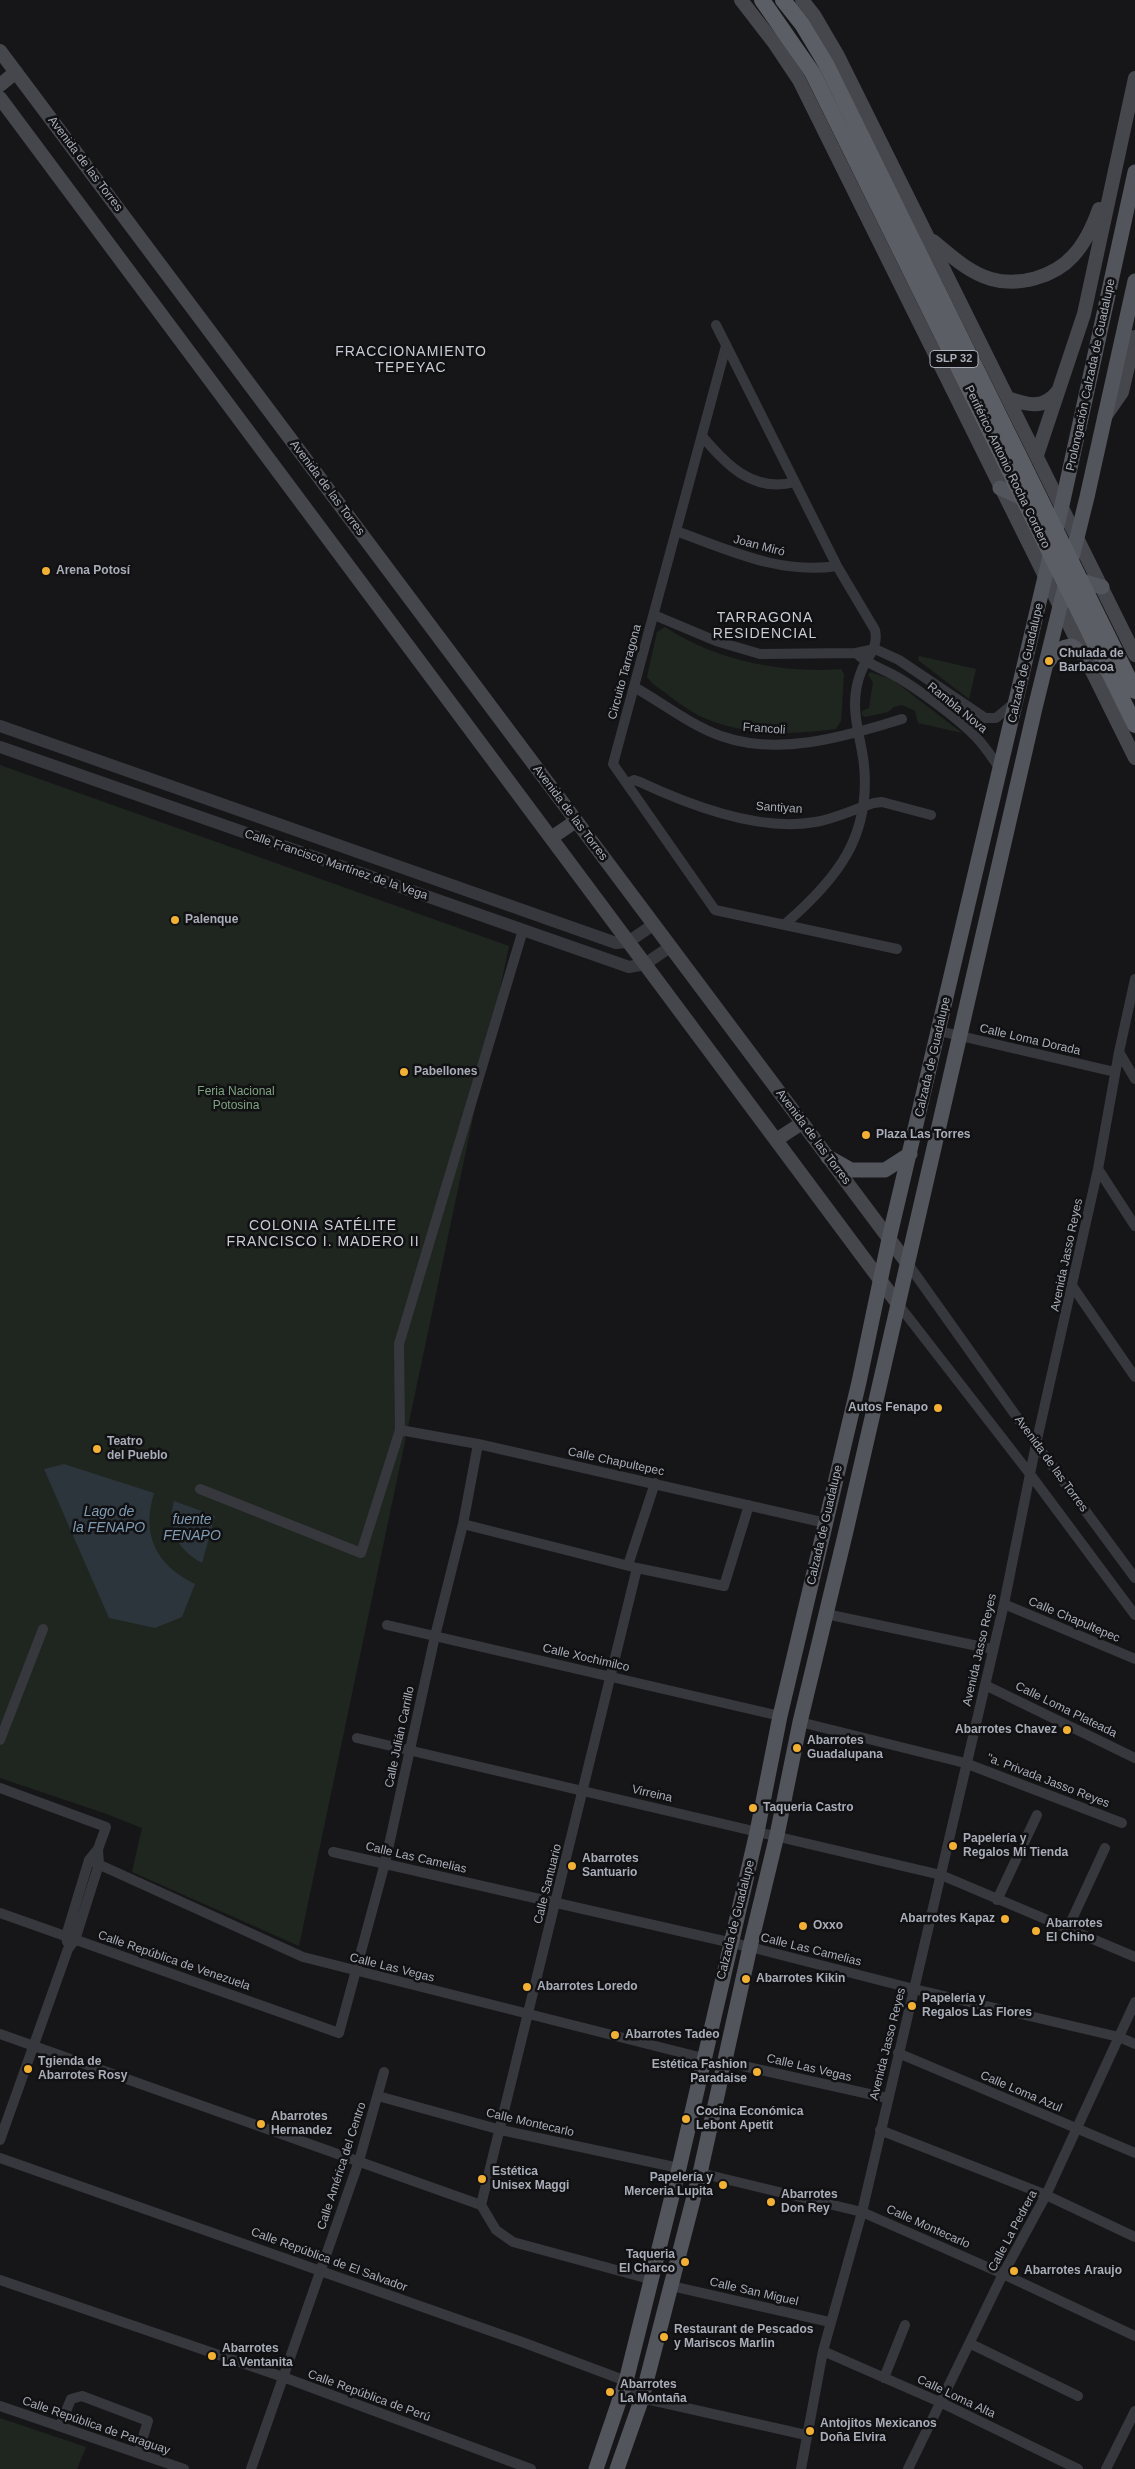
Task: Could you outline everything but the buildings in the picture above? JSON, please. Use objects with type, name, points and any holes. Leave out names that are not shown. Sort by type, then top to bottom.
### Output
[{"type":"highway","name":"Periférico Antonio Rocha Cordero","points":[[762,0],[788,34],[812,72],[1135,725]]},
{"type":"highway","name":"Periférico Antonio Rocha Cordero","points":[[783,0],[802,24],[826,64],[1135,690]]},
{"type":"main road","points":[[741,0],[775,44],[799,80],[1135,758]]},
{"type":"main road","points":[[802,0],[838,56],[1135,655]]},
{"type":"main road","name":"Avenida de las Torres","points":[[0,51],[908,1264]]},
{"type":"main road","points":[[0,85],[16,72]]},
{"type":"main road","points":[[1037,455],[1084,314],[1135,78]]},
{"type":"main road","name":"Avenida de las Torres","points":[[0,98],[898,1304]]},
{"type":"main road","points":[[928,236],[959,262],[990,279],[1007,282],[1028,281],[1050,272],[1072,257],[1091,231],[1117,161]]},
{"type":"main road","name":"Prolongación Calzada de Guadalupe","points":[[1045,578],[1135,172]]},
{"type":"main road","name":"Prolongación Calzada de Guadalupe","points":[[1060,606],[1078,537],[1135,281]]},
{"type":"main road","name":"Prolongación Calzada de Guadalupe","points":[[1104,418],[1122,392],[1135,337]]},
{"type":"main road","points":[[1008,398],[1038,406],[1052,399],[1060,389]]},
{"type":"main road","points":[[975,438],[992,452],[1007,453],[1019,446],[1022,439],[1020,422]]},
{"type":"main road","points":[[1000,488],[1026,501],[1062,506],[1087,497]]},
{"type":"main road","points":[[1045,578],[1067,577],[1102,587]]},
{"type":"main road","name":"Calzada de Guadalupe","points":[[596,2469],[626,2381],[653,2280],[757,1832],[780,1716],[859,1382],[889,1239],[1045,578]]},
{"type":"main road","name":"Calzada de Guadalupe","points":[[617,2469],[642,2398],[700,2174],[750,1947],[777,1835],[800,1722],[1060,606]]},
{"type":"main road","points":[[1084,655],[1082,640],[1088,627],[1094,623],[1101,621],[1115,624],[1127,638]]},
{"type":"main road","points":[[1045,666],[1053,653],[1063,647],[1072,646],[1084,655]]},
{"type":"main road","points":[[551,838],[576,821]]},
{"type":"main road","points":[[776,1140],[802,1123]]},
{"type":"main road","points":[[828,1157],[851,1170],[885,1170],[910,1154]]},
{"type":"main road","points":[[859,1382],[878,1386]]},
{"type":"street","points":[[716,325],[837,566],[875,630],[877,638],[875,649],[865,662],[858,681],[855,705],[865,772],[864,806],[861,825],[844,861],[806,906],[785,924]]},
{"type":"street","name":"Circuito Tarragona","points":[[726,346],[614,764],[715,910],[897,949]]},
{"type":"street","points":[[702,436],[717,455],[746,477],[762,484],[779,487],[795,482]]},
{"type":"street","name":"Joan Miró","points":[[676,531],[766,562],[804,569],[837,566]]},
{"type":"street","points":[[654,615],[716,641],[760,654],[856,653],[875,649]]},
{"type":"street","name":"Rambla Nova","points":[[875,649],[923,676],[985,718],[996,718],[1017,701]]},
{"type":"street","name":"Rambla Nova","points":[[856,653],[865,662],[885,670],[915,689],[976,738],[1001,770]]},
{"type":"street","points":[[885,670],[892,657]]},
{"type":"street","name":"Rambla Nova","points":[[915,689],[923,676]]},
{"type":"street","name":"Francoli","points":[[634,687],[701,727],[722,736],[748,742],[775,745],[802,743],[859,732],[902,719]]},
{"type":"street","name":"Calle Francisco Martínez de la Vega","points":[[0,726],[616,943],[628,942]]},
{"type":"street","name":"Calle Francisco Martínez de la Vega","points":[[0,747],[629,967],[645,964]]},
{"type":"street","name":"Santiyan","points":[[627,783],[634,780],[689,802],[763,822],[815,822],[882,802],[932,815]]},
{"type":"street","points":[[200,1489],[361,1553],[400,1430],[399,1344],[529,913]]},
{"type":"street","points":[[628,942],[653,925]]},
{"type":"street","points":[[645,964],[670,947]]},
{"type":"street","name":"Avenida Jasso Reyes","points":[[801,2469],[822,2351],[862,2212],[887,2098],[1004,1604],[1036,1444],[1073,1287],[1098,1168],[1118,1052],[1135,979]]},
{"type":"street","name":"Calle Loma Dorada","points":[[939,1031],[1115,1072]]},
{"type":"street","points":[[1118,1052],[1135,1079]]},
{"type":"street","points":[[1098,1168],[1135,1226]]},
{"type":"street","name":"Avenida de las Torres","points":[[908,1264],[1036,1444],[1135,1578]]},
{"type":"street","points":[[1073,1287],[1135,1377]]},
{"type":"street","name":"Avenida de las Torres","points":[[898,1304],[1030,1474],[1135,1615]]},
{"type":"street","name":"Calle Chapultepec","points":[[400,1430],[478,1444],[826,1523]]},
{"type":"street","name":"Calle Julián Carrillo","points":[[339,2033],[385,1864],[435,1636],[463,1524],[478,1444]]},
{"type":"street","name":"Calle Santuario","points":[[482,2205],[610,1676],[632,1566],[656,1483]]},
{"type":"street","points":[[463,1524],[632,1566],[724,1586],[749,1505]]},
{"type":"street","name":"Calle Chapultepec","points":[[1004,1604],[1135,1659]]},
{"type":"street","points":[[826,1614],[992,1649]]},
{"type":"street","name":"Calle Xochimilco","points":[[387,1626],[780,1716]]},
{"type":"street","points":[[0,1740],[43,1629]]},
{"type":"street","name":"Calle Loma Plateada","points":[[985,1685],[1135,1758]]},
{"type":"street","points":[[800,1722],[966,1763]]},
{"type":"street","name":"Virreina","points":[[357,1738],[757,1832],[777,1835],[941,1876],[1135,1957]]},
{"type":"street","name":"\"a. Privada Jasso Reyes","points":[[966,1763],[1122,1823]]},
{"type":"street","points":[[0,1788],[106,1826],[68,1949],[0,2140]]},
{"type":"street","points":[[997,1900],[1037,1815]]},
{"type":"street","points":[[1068,1928],[1105,1848]]},
{"type":"street","name":"Calle Las Camelias","points":[[333,1852],[750,1947],[914,1989],[1118,2037],[1135,2044]]},
{"type":"street","name":"Calle Las Vegas","points":[[94,1862],[303,1957],[356,1972],[703,2058]]},
{"type":"street","name":"Calle República de Venezuela","points":[[0,1913],[339,2033]]},
{"type":"street","name":"Calle La Pedrera","points":[[908,2469],[971,2344],[1003,2274],[1046,2196],[1135,2002]]},
{"type":"street","points":[[0,2034],[482,2205],[496,2230],[513,2242],[653,2280]]},
{"type":"street","name":"Calle Loma Azul","points":[[898,2053],[1135,2153]]},
{"type":"street","name":"Calle Las Vegas","points":[[725,2062],[887,2098]]},
{"type":"street","name":"Calle América del Centro","points":[[251,2469],[358,2161],[384,2072]]},
{"type":"street","name":"Calle Montecarlo","points":[[378,2096],[501,2130],[679,2168]]},
{"type":"street","points":[[880,2130],[1046,2196],[1135,2237]]},
{"type":"street","name":"Calle República de El Salvador","points":[[0,2158],[321,2270],[626,2381],[642,2398]]},
{"type":"street","name":"Calle Montecarlo","points":[[700,2174],[862,2212],[1003,2274],[1135,2336]]},
{"type":"street","name":"Calle República de Perú","points":[[0,2280],[283,2377],[530,2469]]},
{"type":"street","name":"Calle San Miguel","points":[[672,2286],[830,2322]]},
{"type":"street","points":[[884,2378],[905,2324]]},
{"type":"street","points":[[971,2344],[1078,2396]]},
{"type":"street","name":"Calle Loma Alta","points":[[822,2351],[942,2403],[1078,2469]]},
{"type":"street","points":[[60,2426],[70,2399],[82,2396],[148,2421],[138,2453]]},
{"type":"street","points":[[642,2398],[806,2435]]},
{"type":"street","name":"Calle República de Paraguay","points":[[0,2406],[184,2469]]},
{"type":"street","points":[[1106,2469],[1134,2414]]},
{"type":"green space","points":[[665,627],[705,648],[750,662],[796,669],[841,669],[844,674],[841,721],[836,729],[786,733],[736,728],[697,715],[653,684],[647,677],[657,632]]},
{"type":"green space","points":[[919,656],[976,669],[969,699],[918,660]]},
{"type":"green space","points":[[870,672],[893,680],[962,733],[918,723],[915,711],[902,705],[894,707],[888,712],[865,717],[862,715],[862,711],[869,708],[873,682],[868,675]]},
{"type":"green space","points":[[927,684],[979,723],[985,722],[988,727],[986,732],[979,733],[976,726],[925,687]]},
{"type":"green space","name":"Feria Nacional Potosina","points":[[0,765],[509,946],[299,1946],[132,1872],[142,1828],[104,1813],[0,1778]]},
{"type":"green space","points":[[0,2418],[86,2447],[77,2469],[0,2469]]},
{"type":"water","name":"Lago de la FENAPO","points":[[64,1464],[154,1493],[149,1522],[155,1547],[161,1558],[170,1568],[195,1584],[182,1617],[155,1628],[109,1618],[44,1469]]},
{"type":"water","name":"fuente FENAPO","points":[[174,1501],[215,1516],[202,1563],[180,1545],[176,1537],[171,1521]]},
{"type":"place","name":"Arena Potosí","points":[[46,571]]},
{"type":"place","name":"Chulada de Barbacoa","points":[[1049,661]]},
{"type":"place","name":"Palenque","points":[[175,920]]},
{"type":"place","name":"Pabellones","points":[[404,1072]]},
{"type":"place","name":"Plaza Las Torres","points":[[866,1135]]},
{"type":"place","name":"Autos Fenapo","points":[[938,1408]]},
{"type":"place","name":"Teatro del Pueblo","points":[[97,1449]]},
{"type":"place","name":"Abarrotes Chavez","points":[[1067,1730]]},
{"type":"place","name":"Abarrotes Guadalupana","points":[[797,1748]]},
{"type":"place","name":"Taqueria Castro","points":[[753,1808]]},
{"type":"place","name":"Papelería y Regalos Mi Tienda","points":[[953,1846]]},
{"type":"place","name":"Abarrotes Santuario","points":[[572,1866]]},
{"type":"place","name":"Abarrotes Kapaz","points":[[1005,1919]]},
{"type":"place","name":"Oxxo","points":[[803,1926]]},
{"type":"place","name":"Abarrotes El Chino","points":[[1036,1931]]},
{"type":"place","name":"Abarrotes Kikin","points":[[746,1979]]},
{"type":"place","name":"Abarrotes Loredo","points":[[527,1987]]},
{"type":"place","name":"Papelería y Regalos Las Flores","points":[[912,2006]]},
{"type":"place","name":"Abarrotes Tadeo","points":[[615,2035]]},
{"type":"place","name":"Tgienda de Abarrotes Rosy","points":[[28,2069]]},
{"type":"place","name":"Estética Fashion Paradaise","points":[[757,2072]]},
{"type":"place","name":"Cocina Económica Lebont Apetit","points":[[686,2119]]},
{"type":"place","name":"Abarrotes Hernandez","points":[[261,2124]]},
{"type":"place","name":"Estética Unisex Maggi","points":[[482,2179]]},
{"type":"place","name":"Papelería y Merceria Lupita","points":[[723,2185]]},
{"type":"place","name":"Abarrotes Don Rey","points":[[771,2202]]},
{"type":"place","name":"Taqueria El Charco","points":[[685,2262]]},
{"type":"place","name":"Abarrotes Araujo","points":[[1014,2271]]},
{"type":"place","name":"Restaurant de Pescados y Mariscos Marlin","points":[[664,2337]]},
{"type":"place","name":"Abarrotes La Ventanita","points":[[212,2356]]},
{"type":"place","name":"Abarrotes La Montaña","points":[[610,2392]]},
{"type":"place","name":"Antojitos Mexicanos Doña Elvira","points":[[810,2431]]},
{"type":"district","name":"FRACCIONAMIENTO TEPEYAC","points":[[411,360]]},
{"type":"district","name":"TARRAGONA RESIDENCIAL","points":[[765,626]]},
{"type":"district","name":"COLONIA SATÉLITE FRANCISCO I. MADERO II","points":[[323,1234]]}]
